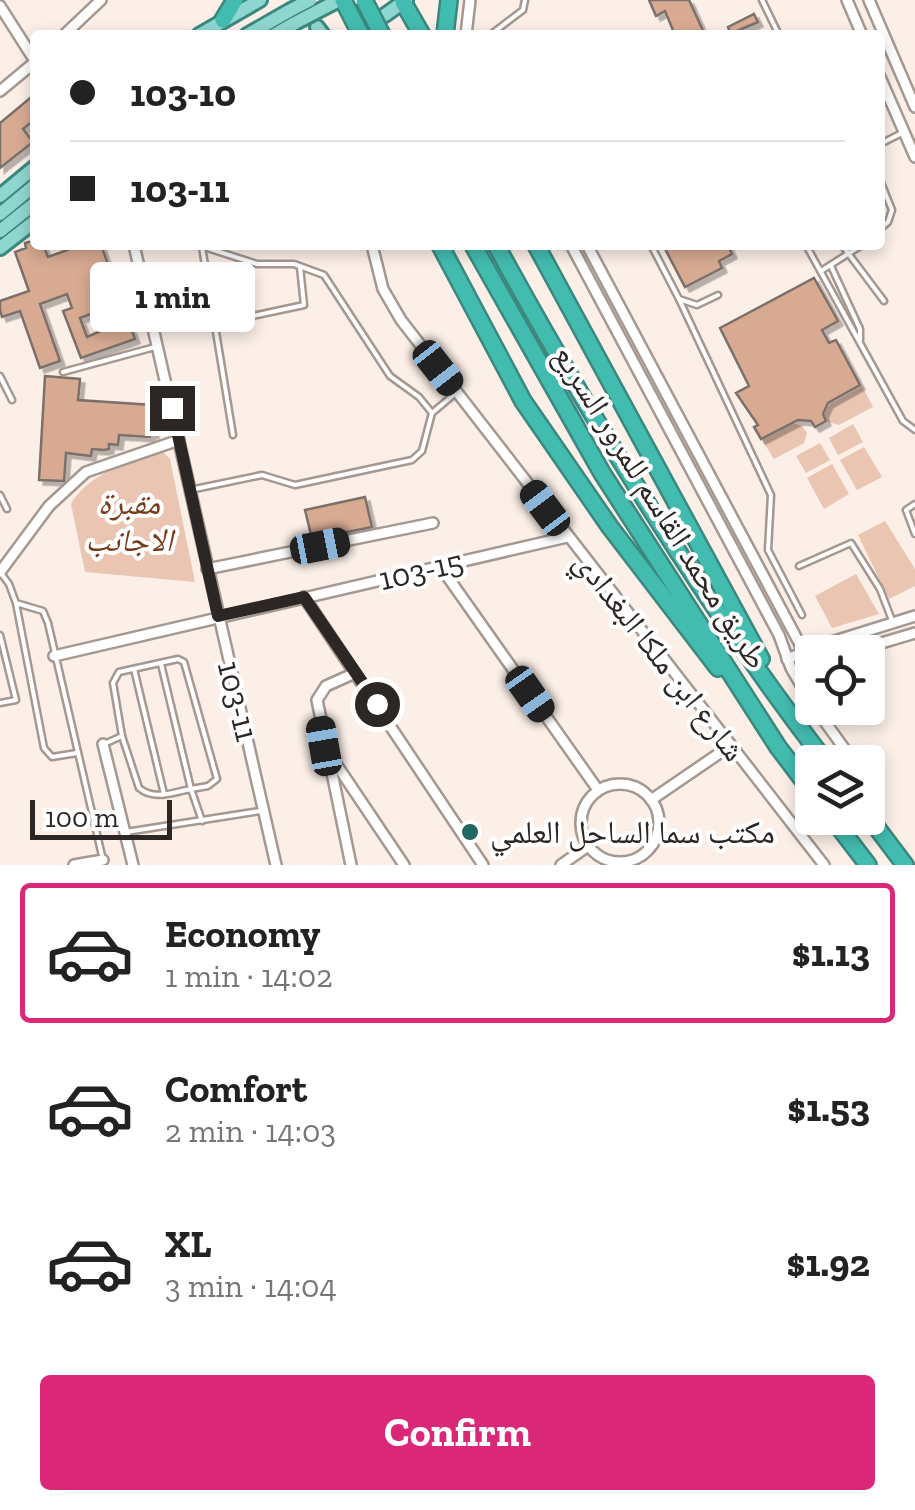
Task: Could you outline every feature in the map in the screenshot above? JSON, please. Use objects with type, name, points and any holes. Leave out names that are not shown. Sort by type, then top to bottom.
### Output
[{"type":"highway","points":[[223,20],[235,0]]},
{"type":"highway","points":[[341,0],[359,30]]},
{"type":"highway","points":[[364,0],[379,30]]},
{"type":"highway","points":[[446,30],[449,0]]},
{"type":"highway","points":[[404,1],[419,30]]},
{"type":"highway","points":[[443,250],[524,401],[610,526],[778,747]]},
{"type":"highway","name":"طريق محمد القاسم للمرور السريع","points":[[476,250],[602,473],[795,770]]},
{"type":"highway","name":"طريق محمد القاسم للمرور السريع","points":[[499,250],[685,563],[795,723]]},
{"type":"highway","points":[[539,250],[795,722]]},
{"type":"highway","name":"طريق محمد القاسم للمرور السريع","points":[[797,725],[813,745]]},
{"type":"highway","points":[[845,835],[868,865]]},
{"type":"highway","points":[[882,835],[905,865]]},
{"type":"main road","points":[[207,30],[260,0]]},
{"type":"main road","points":[[254,30],[305,0]]},
{"type":"main road","points":[[284,30],[341,0]]},
{"type":"main road","points":[[386,15],[404,1]]},
{"type":"main road","points":[[0,196],[30,171]]},
{"type":"main road","points":[[0,214],[30,189]]},
{"type":"main road","points":[[0,231],[30,206]]},
{"type":"main road","points":[[0,248],[30,225]]},
{"type":"street","points":[[68,30],[89,5],[101,0]]},
{"type":"street","points":[[467,30],[470,0]]},
{"type":"street","points":[[847,0],[860,30]]},
{"type":"street","points":[[869,0],[883,30]]},
{"type":"street","points":[[0,6],[30,54]]},
{"type":"street","points":[[885,33],[912,90],[915,107]]},
{"type":"street","points":[[1,88],[30,66]]},
{"type":"street","points":[[885,88],[915,157]]},
{"type":"street","name":"103-11","points":[[135,250],[276,865]]},
{"type":"street","name":"شارع ابن ملكا البغدادي","points":[[373,250],[377,273],[390,303],[824,865]]},
{"type":"street","points":[[574,250],[776,628],[795,678]]},
{"type":"street","points":[[591,250],[795,635]]},
{"type":"street","points":[[0,572],[49,506],[86,472],[179,440]]},
{"type":"street","points":[[207,569],[433,523]]},
{"type":"street","name":"103-15","points":[[54,656],[567,537]]},
{"type":"street","points":[[440,566],[598,790]]},
{"type":"street","points":[[304,597],[484,865]]},
{"type":"street","points":[[860,635],[915,616]]},
{"type":"street","points":[[885,642],[915,633]]},
{"type":"street","points":[[787,660],[795,656]]},
{"type":"street","points":[[351,865],[317,706],[318,694],[326,686],[356,672]]},
{"type":"street","points":[[104,744],[133,865]]},
{"type":"street","points":[[324,746],[404,865]]},
{"type":"street","points":[[651,800],[730,746]]},
{"type":"street","points":[[626,784],[651,800],[658,813],[659,828],[654,843],[644,854],[630,861],[614,862],[600,857],[588,846],[581,832],[581,816],[598,790],[626,784]]},
{"type":"street","points":[[561,865],[588,846]]},
{"type":"street","points":[[644,854],[651,865]]},
{"type":"street","points":[[74,865],[103,860]]},
{"type":"lane","points":[[497,30],[523,10],[526,0]]},
{"type":"lane","points":[[762,0],[776,30]]},
{"type":"lane","points":[[885,142],[904,132]]},
{"type":"lane","points":[[885,192],[892,210],[885,224]]},
{"type":"lane","points":[[201,250],[234,435]]},
{"type":"lane","points":[[213,250],[257,264],[299,265],[319,272],[327,278],[390,376],[432,412]]},
{"type":"lane","points":[[654,250],[771,495],[768,550],[802,614]]},
{"type":"lane","points":[[809,250],[903,420],[915,430]]},
{"type":"lane","points":[[846,250],[884,301]]},
{"type":"lane","points":[[821,271],[855,250]]},
{"type":"lane","points":[[215,324],[304,305],[299,265]]},
{"type":"lane","points":[[831,266],[860,329],[860,341]]},
{"type":"lane","points":[[680,299],[696,304],[718,295]]},
{"type":"lane","points":[[63,372],[158,346]]},
{"type":"lane","points":[[0,376],[12,400]]},
{"type":"lane","points":[[190,490],[262,474],[295,486],[412,460],[422,451],[432,412],[458,392]]},
{"type":"lane","points":[[0,495],[7,509]]},
{"type":"lane","points":[[915,504],[906,510],[906,517],[915,534]]},
{"type":"lane","points":[[800,566],[851,544],[880,589],[893,622]]},
{"type":"lane","points":[[0,572],[16,603],[44,748],[52,757],[77,752]]},
{"type":"lane","points":[[16,603],[43,611],[103,860]]},
{"type":"lane","points":[[0,635],[16,700],[0,704]]},
{"type":"lane","points":[[178,660],[188,666],[217,779],[208,786],[153,796],[139,788],[122,736],[113,683],[119,672],[162,664],[178,660]]},
{"type":"lane","points":[[162,664],[202,821]]},
{"type":"lane","points":[[134,669],[164,794]]},
{"type":"lane","points":[[104,744],[122,736]]},
{"type":"lane","points":[[126,832],[264,810]]},
{"type":"green space","points":[[862,386],[873,407],[839,425],[828,422],[824,414],[830,404]]},
{"type":"green space","points":[[793,423],[807,433],[804,443],[774,459],[762,440]]},
{"type":"green space","points":[[853,424],[863,442],[838,455],[829,438]]},
{"type":"green space","points":[[820,443],[830,460],[806,473],[796,456]]},
{"type":"green space","points":[[864,447],[882,477],[857,490],[840,460]]},
{"type":"green space","name":"مقبرة الاجانب","points":[[163,452],[170,459],[195,582],[85,572],[71,504],[100,476]]},
{"type":"green space","points":[[832,464],[849,494],[824,509],[807,478]]},
{"type":"green space","points":[[885,521],[915,569],[915,586],[889,599],[858,535]]},
{"type":"green space","points":[[856,574],[879,614],[832,628],[815,596]]},
{"type":"building","points":[[649,0],[689,0],[703,30],[673,30],[665,11],[656,16]]},
{"type":"building","points":[[754,14],[758,22],[739,30],[728,27]]},
{"type":"building","points":[[30,98],[30,123],[23,129],[30,144],[0,168],[0,123]]},
{"type":"building","points":[[30,242],[30,250],[45,250],[48,257],[67,250],[103,250],[135,339],[81,358],[63,311],[72,308],[67,294],[40,304],[60,361],[40,368],[20,311],[2,317],[0,310],[0,301],[29,291],[15,252],[26,248],[25,243]],"holes":[[[98,311],[105,329],[87,337],[80,318]]]},
{"type":"building","points":[[666,250],[730,250],[732,254],[719,261],[722,268],[685,287]]},
{"type":"building","points":[[814,278],[838,321],[822,330],[829,343],[836,340],[860,385],[828,403],[823,414],[826,421],[815,427],[811,421],[798,420],[761,439],[754,427],[758,425],[736,393],[749,386],[720,328]]},
{"type":"building","points":[[45,376],[80,379],[78,400],[153,405],[154,434],[119,435],[118,445],[92,449],[91,456],[66,453],[64,481],[39,480]]},
{"type":"building","points":[[365,497],[372,527],[312,539],[305,510]]},
{"type":"place","name":"مكتب سما الساحل العلمي","points":[[470,832]]},
{"type":"route","points":[[172,408],[218,616],[304,597],[377,704]]}]
